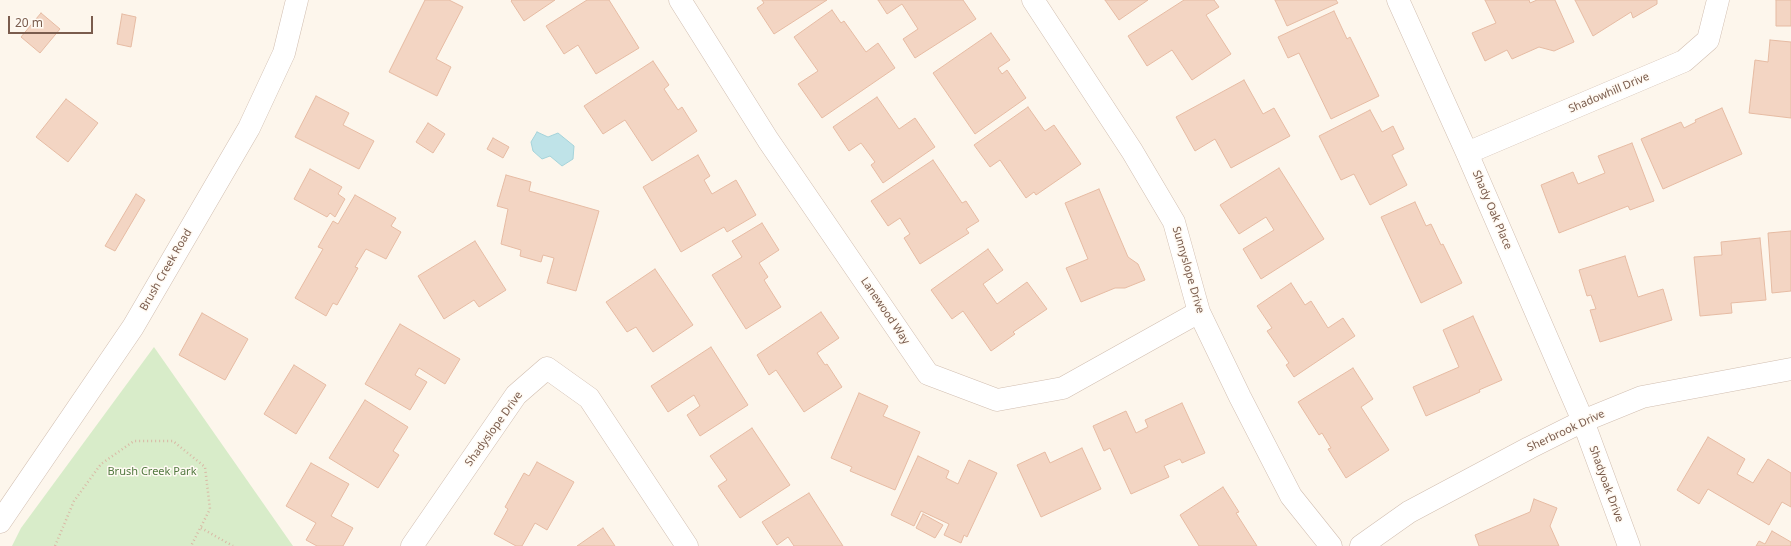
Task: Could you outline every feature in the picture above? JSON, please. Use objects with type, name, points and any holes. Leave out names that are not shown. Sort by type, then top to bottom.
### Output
[{"type":"street","name":"Brush Creek Road","points":[[0,522],[133,327],[249,128],[284,53],[297,0]]},
{"type":"street","name":"Lanewood Way","points":[[680,0],[768,140],[928,374],[997,400],[1063,388],[1199,312]]},
{"type":"street","name":"Sunnyslope Drive","points":[[1033,0],[1132,151],[1174,222],[1199,312],[1240,397],[1292,496],[1331,546]]},
{"type":"street","name":"Shady Oak Place","points":[[1398,0],[1467,152],[1583,421]]},
{"type":"street","name":"Shadowhill Drive","points":[[1467,152],[1684,61],[1708,40],[1718,0]]},
{"type":"street","name":"Shadyslope Drive","points":[[412,546],[516,395],[546,368],[589,398],[687,546]]},
{"type":"street","name":"Sherbrook Drive","points":[[1361,546],[1409,512],[1583,421],[1642,397],[1791,369]]},
{"type":"street","name":"Shadyoak Drive","points":[[1583,421],[1629,546]]},
{"type":"path","points":[[55,546],[74,501],[101,464],[134,441],[173,441],[205,467],[210,509],[191,546]]},
{"type":"path","points":[[201,528],[233,546]]},
{"type":"green space","name":"Brush Creek Park","points":[[154,347],[293,546],[12,546],[21,528]]},
{"type":"water","points":[[537,132],[548,137],[558,133],[574,146],[573,159],[562,166],[550,156],[542,159],[533,151],[531,142]]},
{"type":"building","points":[[425,0],[449,0],[463,7],[436,59],[451,67],[437,96],[389,72]]},
{"type":"building","points":[[555,0],[524,21],[511,1]]},
{"type":"building","points":[[587,0],[609,0],[639,48],[596,74],[578,45],[564,54],[546,26]]},
{"type":"building","points":[[762,0],[827,0],[774,34],[757,8],[764,3]]},
{"type":"building","points":[[878,0],[963,0],[976,19],[915,58],[903,39],[918,29],[902,4],[887,14]]},
{"type":"building","points":[[1105,0],[1148,0],[1119,20]]},
{"type":"building","points":[[1184,0],[1214,0],[1219,7],[1206,15],[1231,54],[1192,80],[1172,50],[1147,66],[1128,36]]},
{"type":"building","points":[[1275,0],[1336,0],[1338,3],[1287,26]]},
{"type":"building","points":[[1485,0],[1529,0],[1530,3],[1537,0],[1555,0],[1574,42],[1554,51],[1539,47],[1512,59],[1507,50],[1485,61],[1472,33],[1496,23]]},
{"type":"building","points":[[1575,0],[1657,0],[1657,4],[1633,18],[1631,12],[1593,36]]},
{"type":"building","points":[[1776,0],[1791,0],[1791,26],[1776,26]]},
{"type":"building","points":[[832,10],[841,23],[844,21],[866,52],[878,43],[895,68],[822,118],[798,84],[818,71],[794,37]]},
{"type":"building","points":[[1334,11],[1347,39],[1350,37],[1379,96],[1331,119],[1299,53],[1288,58],[1278,37]]},
{"type":"building","points":[[41,13],[60,29],[40,53],[21,37]]},
{"type":"building","points":[[122,14],[136,17],[131,47],[117,44]]},
{"type":"building","points":[[991,33],[1010,60],[998,68],[1002,74],[1007,70],[1026,98],[975,134],[933,73]]},
{"type":"building","points":[[1770,40],[1791,42],[1791,118],[1749,113],[1755,60],[1768,62]]},
{"type":"building","points":[[653,61],[669,85],[664,89],[678,110],[682,107],[697,131],[652,161],[625,120],[603,134],[584,106]]},
{"type":"building","points":[[1244,80],[1263,114],[1274,108],[1290,136],[1231,168],[1215,139],[1195,151],[1176,117]]},
{"type":"building","points":[[316,96],[349,113],[343,125],[374,141],[359,169],[295,137]]},
{"type":"building","points":[[877,97],[899,129],[915,118],[935,147],[883,183],[871,165],[875,162],[861,143],[849,151],[833,127]]},
{"type":"building","points":[[66,99],[98,123],[68,162],[36,137]]},
{"type":"building","points":[[1028,107],[1045,131],[1054,125],[1081,164],[1036,195],[1034,192],[1026,198],[1000,160],[990,167],[974,145]]},
{"type":"building","points":[[1722,108],[1742,154],[1663,189],[1641,139],[1681,122],[1684,128],[1696,122],[1695,120]]},
{"type":"building","points":[[1370,110],[1382,132],[1393,126],[1404,149],[1392,155],[1407,185],[1370,205],[1354,174],[1341,180],[1319,136]]},
{"type":"building","points":[[428,123],[445,134],[433,153],[416,142]]},
{"type":"building","points":[[493,138],[509,147],[503,158],[487,149]]},
{"type":"building","points":[[1632,143],[1654,201],[1630,210],[1628,206],[1559,233],[1541,185],[1573,172],[1578,184],[1605,173],[1598,156]]},
{"type":"building","points":[[698,155],[710,176],[704,180],[712,194],[736,180],[756,215],[727,232],[724,227],[681,252],[643,187]]},
{"type":"building","points":[[933,160],[962,203],[966,201],[979,221],[966,229],[969,233],[920,264],[904,238],[910,234],[900,218],[888,226],[871,201]]},
{"type":"building","points":[[1279,168],[1324,239],[1261,279],[1243,249],[1274,230],[1266,217],[1239,234],[1220,205]]},
{"type":"building","points":[[310,169],[342,187],[338,194],[345,199],[335,217],[330,213],[327,217],[294,199]]},
{"type":"building","points":[[506,175],[531,182],[529,191],[599,211],[576,291],[547,283],[554,258],[543,255],[541,262],[520,256],[521,250],[501,244],[508,209],[497,206]]},
{"type":"building","points":[[1099,189],[1128,257],[1138,264],[1145,280],[1125,288],[1115,288],[1081,302],[1066,268],[1088,259],[1065,203]]},
{"type":"building","points":[[136,194],[145,200],[115,251],[105,246]]},
{"type":"building","points":[[355,195],[396,218],[391,226],[401,232],[386,259],[366,249],[355,267],[358,268],[337,305],[333,303],[326,316],[295,298],[323,249],[318,247],[333,221],[338,224]]},
{"type":"building","points":[[1415,202],[1426,226],[1431,224],[1441,245],[1443,244],[1462,283],[1421,303],[1381,217]]},
{"type":"building","points":[[762,223],[779,250],[759,263],[768,277],[764,280],[781,307],[746,329],[712,275],[742,257],[732,241]]},
{"type":"building","points":[[1791,231],[1791,291],[1772,293],[1768,233]]},
{"type":"building","points":[[1760,238],[1766,300],[1731,303],[1732,313],[1700,316],[1694,257],[1722,255],[1721,242]]},
{"type":"building","points":[[475,241],[506,290],[479,307],[474,300],[444,319],[418,276]]},
{"type":"building","points":[[988,249],[1003,270],[983,284],[997,304],[1027,282],[1047,309],[1013,332],[1015,334],[991,351],[963,311],[952,319],[931,290]]},
{"type":"building","points":[[1625,256],[1638,297],[1663,289],[1672,320],[1600,342],[1590,310],[1596,309],[1591,295],[1587,296],[1579,270]]},
{"type":"building","points":[[655,269],[693,325],[653,352],[636,327],[627,332],[606,302]]},
{"type":"building","points":[[1291,283],[1305,305],[1311,301],[1328,328],[1343,318],[1355,336],[1294,377],[1286,365],[1289,363],[1267,331],[1272,328],[1257,306]]},
{"type":"building","points":[[821,312],[839,338],[817,353],[825,365],[827,364],[842,387],[804,412],[776,370],[769,375],[757,355]]},
{"type":"building","points":[[202,313],[248,339],[225,380],[179,355]]},
{"type":"building","points":[[1473,316],[1502,380],[1479,390],[1480,392],[1426,416],[1413,387],[1459,367],[1443,330]]},
{"type":"building","points":[[400,324],[460,359],[445,384],[419,368],[415,375],[427,382],[410,410],[365,384]]},
{"type":"building","points":[[711,347],[748,405],[700,436],[687,415],[700,406],[694,395],[668,412],[651,386]]},
{"type":"building","points":[[294,365],[326,385],[296,434],[264,414]]},
{"type":"building","points":[[1353,368],[1373,399],[1361,407],[1389,450],[1346,478],[1328,449],[1331,448],[1322,433],[1319,435],[1298,402]]},
{"type":"building","points":[[859,393],[888,406],[883,416],[920,432],[895,490],[850,471],[852,467],[831,458]]},
{"type":"building","points":[[365,400],[408,427],[393,451],[399,455],[378,488],[329,458]]},
{"type":"building","points":[[1182,403],[1205,453],[1182,463],[1180,459],[1164,466],[1169,477],[1131,494],[1110,448],[1104,451],[1093,426],[1126,411],[1136,433],[1148,427],[1145,420]]},
{"type":"building","points":[[752,428],[790,485],[740,518],[718,486],[727,480],[710,456]]},
{"type":"building","points":[[1708,437],[1745,459],[1737,474],[1753,483],[1768,459],[1791,473],[1791,507],[1782,502],[1769,525],[1708,489],[1699,504],[1677,490]]},
{"type":"building","points":[[1082,448],[1101,489],[1041,517],[1017,465],[1045,452],[1050,463]]},
{"type":"building","points":[[918,456],[949,471],[946,478],[958,484],[969,460],[997,473],[967,537],[964,535],[961,543],[944,535],[949,524],[921,511],[914,526],[891,515]]},
{"type":"building","points":[[537,462],[574,482],[547,530],[535,523],[522,546],[516,546],[494,534],[508,509],[505,507],[524,473],[529,476]]},
{"type":"building","points":[[311,463],[349,484],[331,516],[353,528],[343,546],[317,546],[306,540],[316,523],[286,506]]},
{"type":"building","points":[[1223,487],[1239,512],[1236,513],[1257,546],[1199,546],[1180,515]]},
{"type":"building","points":[[809,493],[843,546],[794,546],[788,537],[777,545],[762,522]]},
{"type":"building","points":[[1534,499],[1557,508],[1550,526],[1559,546],[1479,546],[1475,535],[1530,512]]},
{"type":"building","points":[[923,514],[943,525],[935,538],[916,528]]},
{"type":"building","points":[[603,528],[615,546],[577,546]]},
{"type":"building","points":[[1772,531],[1791,542],[1791,546],[1756,546],[1759,541],[1765,544]]}]
